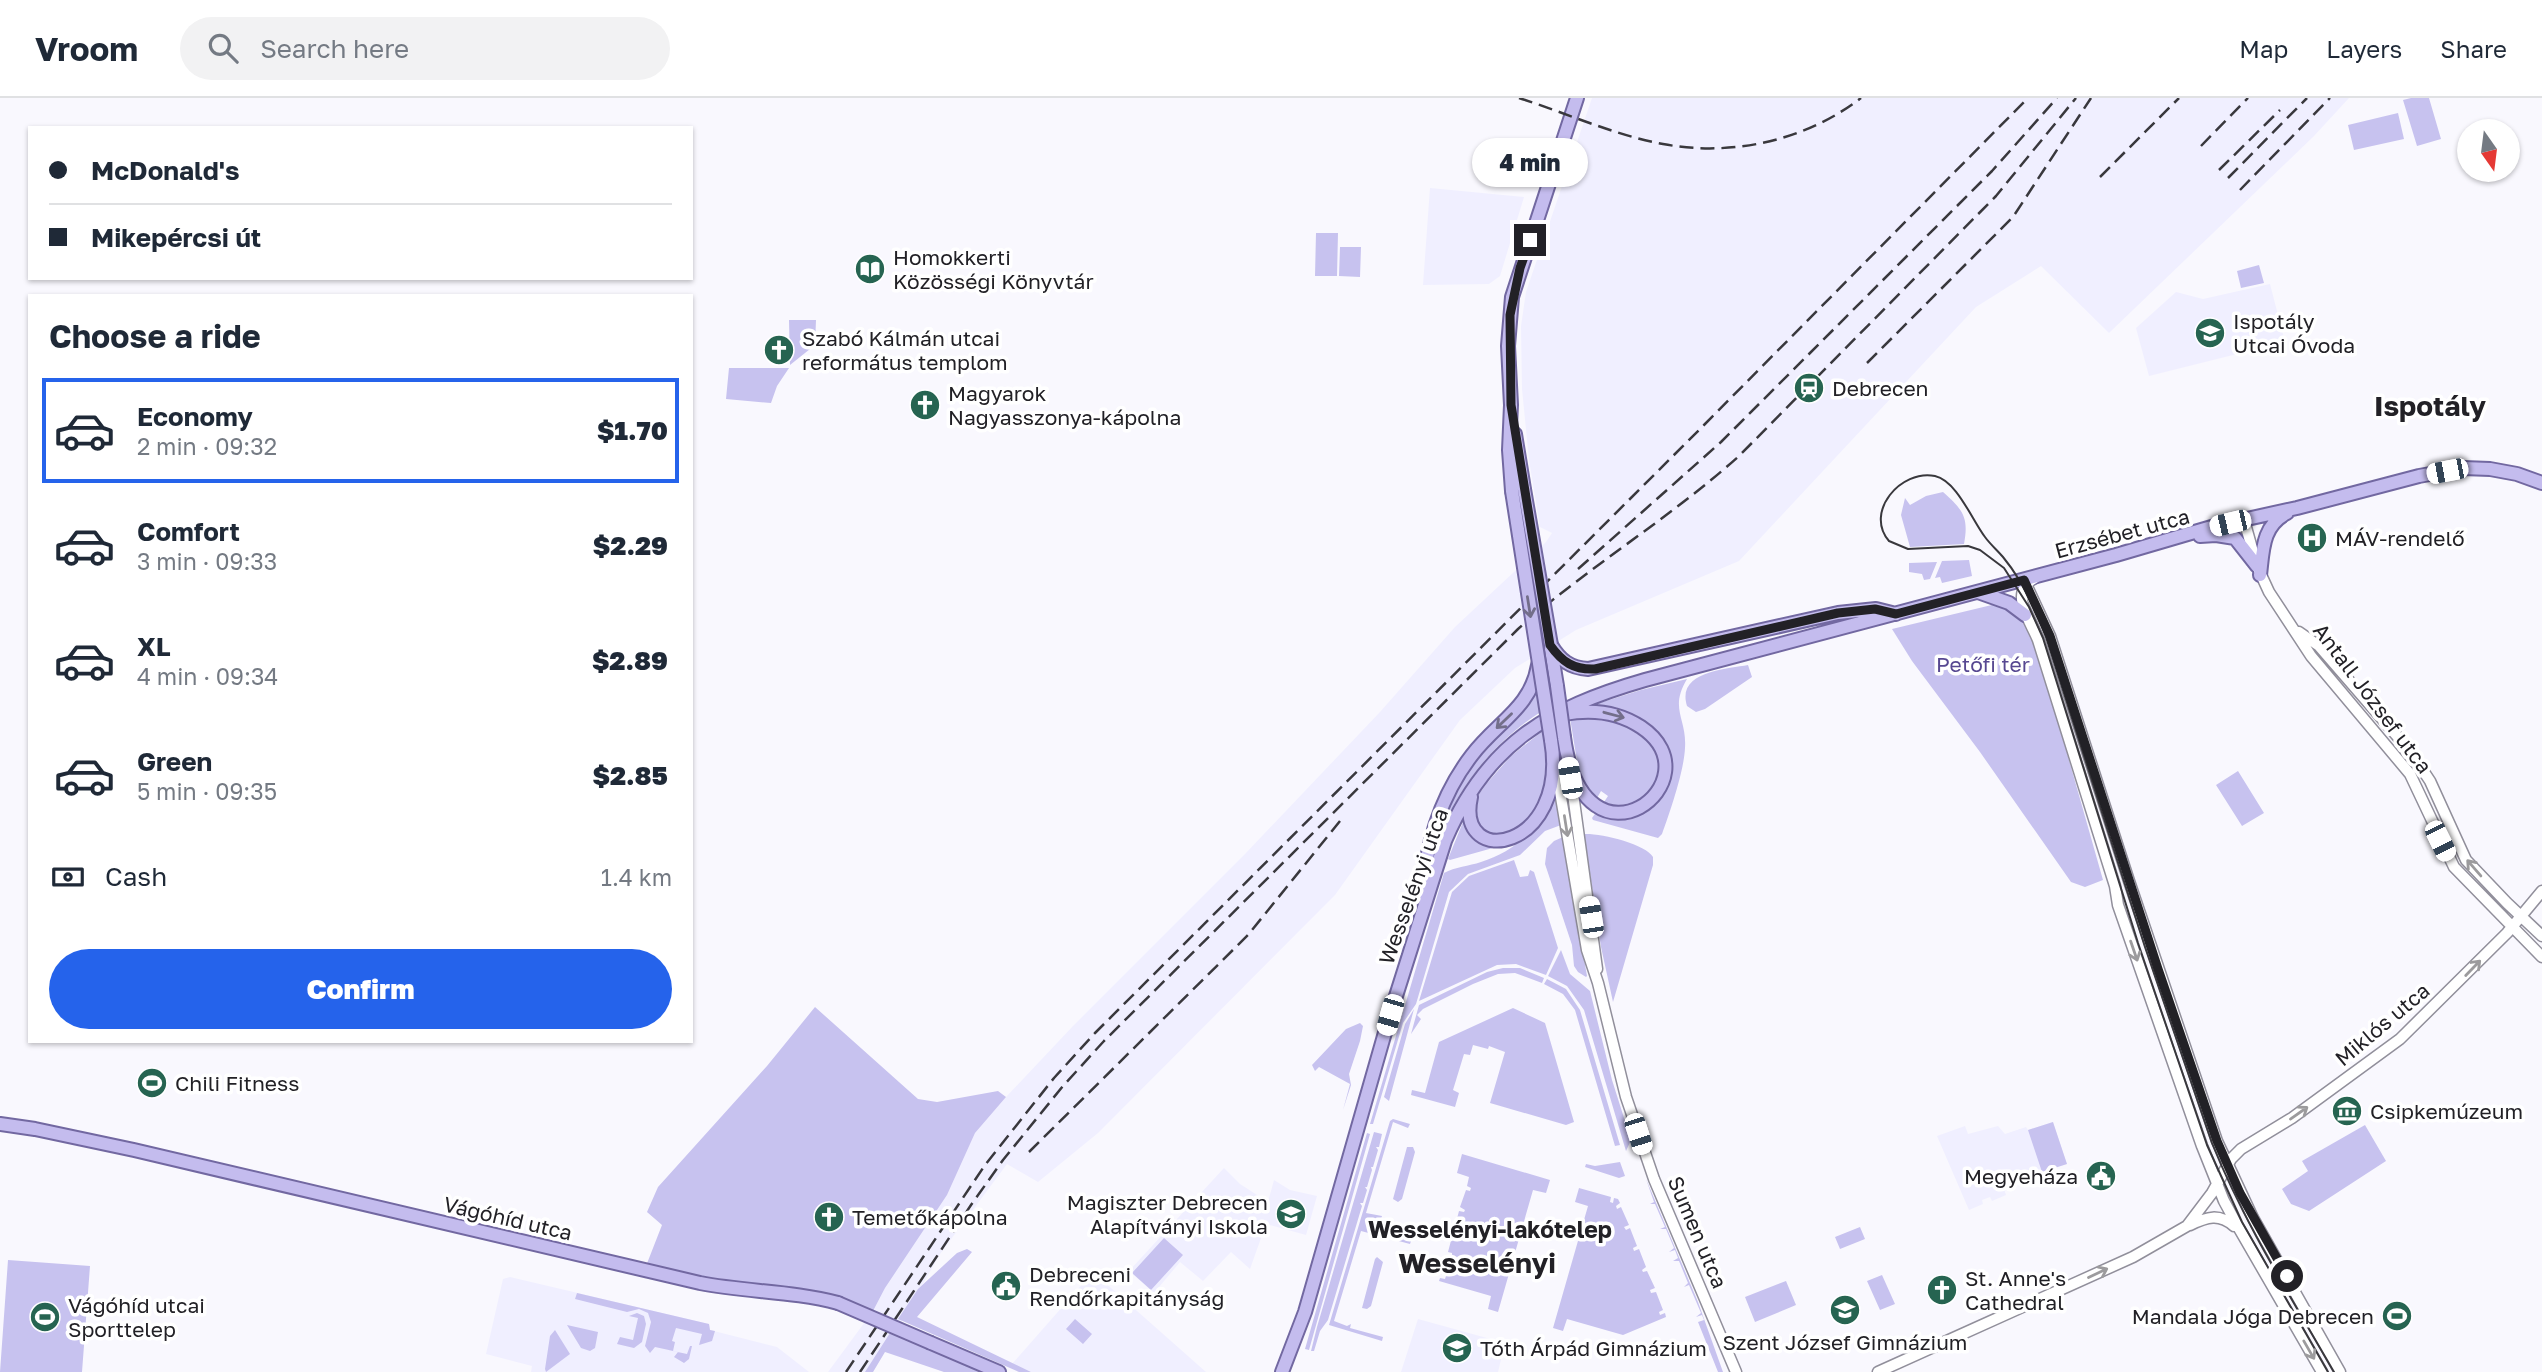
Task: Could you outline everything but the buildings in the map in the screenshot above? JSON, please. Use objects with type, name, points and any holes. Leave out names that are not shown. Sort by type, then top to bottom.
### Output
[{"type":"main road","points":[[1547,719],[1560,714],[1590,711],[1617,715],[1632,721],[1652,735],[1660,747],[1665,764],[1664,778],[1653,798],[1626,812],[1610,812],[1598,807],[1584,795],[1561,757],[1558,738],[1550,645],[1509,450],[1511,405],[1508,346],[1513,297],[1577,98]]},
{"type":"main road","name":"Erzsébet utca","points":[[2025,582],[2043,574],[2179,537],[2447,471],[2463,468],[2490,469],[2517,474],[2542,483]]},
{"type":"main road","name":"Erzsébet utca","points":[[2517,474],[2542,492]]},
{"type":"main road","points":[[1518,490],[1538,665],[1558,738]]},
{"type":"main road","points":[[2258,570],[2271,525],[2297,508]]},
{"type":"main road","points":[[2179,537],[2216,535],[2235,538],[2258,570]]},
{"type":"main road","name":"Wesselényi utca","points":[[1282,1372],[1305,1312],[1420,917],[1445,841],[1474,786],[1511,744],[1547,719],[1582,700],[1614,689],[1978,592],[2025,582]]},
{"type":"main road","points":[[1978,592],[2009,603],[2025,615]]},
{"type":"main road","points":[[1550,645],[1562,660],[1571,666],[1595,669],[1838,613],[1875,609],[1896,614]]},
{"type":"main road","points":[[1420,917],[1429,844],[1452,785],[1478,748],[1528,696],[1535,683],[1538,665]]},
{"type":"main road","points":[[1474,786],[1469,812],[1475,828],[1489,840],[1513,839],[1527,830],[1546,805],[1561,757]]},
{"type":"main road","name":"Vágóhíd utca","points":[[0,1124],[134,1150],[700,1283],[738,1291],[801,1295],[838,1303],[999,1372]]},
{"type":"street","name":"Antall József utca","points":[[2244,520],[2258,570],[2278,608],[2296,629],[2311,656],[2410,774],[2454,867],[2542,957]]},
{"type":"street","points":[[2025,582],[2021,602],[2025,615],[2038,640],[2126,928],[2202,1146],[2241,1232],[2322,1372]]},
{"type":"street","points":[[2025,582],[2050,636],[2129,881],[2225,1159],[2253,1217],[2340,1372]]},
{"type":"street","name":"Antall József utca","points":[[2296,629],[2319,646],[2410,751],[2430,781],[2466,860],[2542,936]]},
{"type":"street","name":"Sumen utca","points":[[1561,757],[1596,949],[1598,984],[1613,1053],[1644,1152],[1736,1372]]},
{"type":"street","name":"Miklós utca","points":[[2225,1159],[2292,1118],[2400,1040],[2522,917],[2542,891]]},
{"type":"street","points":[[2202,1146],[2225,1159]]},
{"type":"street","points":[[2187,1226],[2217,1184],[2225,1159]]},
{"type":"street","points":[[1878,1372],[2144,1252],[2207,1217],[2226,1219],[2241,1232]]},
{"type":"shaded area","points":[[1592,98],[2349,98],[2314,136],[2109,333],[2041,266],[1976,307],[1739,561],[1576,630],[1515,668],[1460,720],[1335,895],[1098,1133],[1038,1182],[1007,1164],[940,1254],[873,1372],[828,1372],[873,1311],[885,1288],[947,1195],[975,1133],[1006,1097],[1245,854],[1380,712],[1455,627],[1546,542],[1552,533],[1540,527],[1529,460],[1522,389],[1521,326],[1526,292]]},
{"type":"shaded area","points":[[1430,188],[1524,197],[1500,276],[1489,284],[1423,285]]},
{"type":"shaded area","name":"Ispotály Utcai Óvoda","points":[[2270,284],[2285,342],[2149,376],[2136,328],[2176,292],[2203,299]]},
{"type":"shaded area","points":[[2053,1122],[2067,1164],[2004,1189],[2006,1195],[1992,1201],[1990,1197],[1982,1200],[1983,1204],[1969,1210],[1937,1136],[1965,1126],[1968,1134],[1998,1126],[2005,1134]]},
{"type":"shaded area","points":[[1224,1168],[1240,1184],[1268,1202],[1274,1180],[1290,1190],[1317,1196],[1306,1235],[1266,1224],[1250,1269],[1231,1252],[1203,1281],[1180,1262],[1154,1293],[1129,1271]]},
{"type":"shaded area","points":[[1093,1272],[1206,1372],[1031,1372],[1012,1364]]},
{"type":"shaded area","points":[[510,1277],[709,1324],[710,1330],[777,1347],[809,1372],[531,1372],[532,1366],[486,1354],[503,1279]]},
{"type":"shaded area","name":"Tóth Árpád Gimnázium","points":[[1418,1319],[1505,1343],[1498,1372],[1401,1372]]},
{"type":"green space","points":[[2429,98],[2441,139],[2417,146],[2403,100]]},
{"type":"green space","points":[[2398,113],[2404,139],[2354,150],[2348,125]]},
{"type":"green space","points":[[1316,233],[1338,233],[1337,276],[1315,276]]},
{"type":"green space","points":[[1340,247],[1361,247],[1360,277],[1339,276]]},
{"type":"green space","points":[[2259,265],[2264,283],[2241,288],[2237,271]]},
{"type":"green space","points":[[789,320],[816,320],[815,345],[790,365]]},
{"type":"green space","points":[[729,368],[789,368],[777,386],[771,403],[726,399]]},
{"type":"green space","points":[[1943,492],[1963,515],[1966,527],[1964,544],[1910,547],[1901,515],[1905,498],[1910,505],[1926,496]]},
{"type":"green space","points":[[1969,560],[1972,576],[1942,583],[1940,577],[1935,578],[1942,561]]},
{"type":"green space","points":[[1937,562],[1930,579],[1924,580],[1922,574],[1909,572],[1909,563]]},
{"type":"green space","name":"Petőfi tér","points":[[2000,603],[2022,617],[2035,640],[2103,880],[2085,887],[2071,882],[1912,661],[1892,629]]},
{"type":"green space","points":[[1748,665],[1752,677],[1705,709],[1696,712],[1687,706],[1686,694],[1689,685],[1696,679],[1717,671]]},
{"type":"green space","points":[[1687,679],[1679,698],[1685,738],[1684,757],[1662,834],[1658,838],[1593,820],[1597,811],[1657,800],[1663,743],[1593,705]]},
{"type":"green space","points":[[1536,688],[1542,711],[1508,737],[1479,767],[1456,801],[1437,839],[1436,834],[1465,770]]},
{"type":"green space","points":[[1587,715],[1621,720],[1652,741],[1661,765],[1649,797],[1626,808],[1602,805],[1608,796],[1601,791],[1597,798],[1583,781],[1570,718]]},
{"type":"green space","points":[[1545,729],[1549,759],[1545,794],[1521,829],[1492,837],[1476,825],[1476,798],[1511,756]]},
{"type":"green space","points":[[2238,771],[2264,813],[2242,826],[2216,785]]},
{"type":"green space","points":[[1554,797],[1561,825],[1545,831],[1520,855],[1468,874],[1449,892],[1416,1004],[1403,1023],[1373,1124],[1370,1124],[1444,873],[1493,858],[1515,845],[1533,829]]},
{"type":"green space","points":[[1465,817],[1500,846],[1450,860],[1448,859]]},
{"type":"green space","points":[[1584,834],[1622,840],[1642,848],[1653,857],[1653,865],[1613,1002],[1601,947]]},
{"type":"green space","points":[[1563,837],[1586,977],[1574,966],[1572,945],[1545,864],[1547,848]]},
{"type":"green space","points":[[1514,860],[1520,877],[1528,876],[1530,870],[1534,872],[1558,948],[1546,975],[1516,964],[1497,965],[1419,1001],[1452,892],[1469,876]]},
{"type":"green space","points":[[1561,950],[1570,974],[1590,991],[1612,1080],[1631,1140],[1626,1151],[1584,1010],[1567,986],[1548,976]]},
{"type":"green space","points":[[1520,968],[1544,978],[1542,983],[1515,973],[1498,974],[1473,984],[1423,1009],[1417,1015],[1421,1019],[1411,1034],[1419,1005],[1487,972]]},
{"type":"green space","points":[[1547,979],[1566,989],[1580,1010],[1620,1145],[1615,1146],[1575,1010],[1563,994],[1544,984]]},
{"type":"green space","points":[[815,1007],[918,1099],[937,1102],[998,1091],[1006,1097],[975,1133],[947,1195],[885,1288],[873,1311],[646,1266],[662,1225],[647,1212],[658,1187],[767,1066]]},
{"type":"green space","points":[[1513,1008],[1545,1023],[1574,1122],[1566,1125],[1490,1103],[1505,1052],[1489,1046],[1488,1049],[1473,1045],[1470,1055],[1464,1054],[1453,1090],[1459,1093],[1455,1107],[1411,1095],[1412,1090],[1425,1093],[1439,1042]]},
{"type":"green space","points":[[1414,1009],[1389,1101],[1384,1097],[1405,1024]]},
{"type":"green space","points":[[1360,1023],[1363,1026],[1349,1074],[1351,1085],[1343,1110],[1350,1084],[1319,1067],[1315,1071],[1312,1065],[1346,1029]]},
{"type":"green space","points":[[1393,1119],[1410,1124],[1408,1128],[1393,1122],[1366,1213],[1382,1216],[1381,1219],[1415,1229],[1410,1244],[1361,1231],[1334,1321],[1347,1326],[1351,1324],[1350,1328],[1383,1337],[1382,1341],[1329,1325],[1390,1121]]},
{"type":"green space","points":[[2053,1122],[2067,1164],[2042,1172],[2028,1130]]},
{"type":"green space","points":[[2365,1125],[2386,1161],[2309,1211],[2291,1204],[2282,1189],[2308,1171],[2302,1161]]},
{"type":"green space","points":[[1374,1132],[1382,1134],[1365,1187],[1367,1190],[1363,1203],[1360,1203],[1362,1206],[1328,1320],[1320,1331],[1314,1351],[1311,1351],[1317,1327]]},
{"type":"green space","points":[[1367,1133],[1370,1134],[1309,1350],[1305,1349]]},
{"type":"green space","points":[[1407,1147],[1413,1147],[1415,1152],[1402,1199],[1398,1202],[1393,1199]]},
{"type":"green space","points":[[1462,1154],[1550,1180],[1546,1193],[1533,1190],[1498,1312],[1488,1309],[1491,1296],[1439,1281],[1440,1278],[1445,1279],[1446,1276],[1441,1274],[1447,1255],[1452,1256],[1452,1253],[1448,1252],[1453,1233],[1458,1235],[1459,1232],[1454,1230],[1459,1211],[1465,1210],[1460,1207],[1466,1190],[1470,1191],[1471,1188],[1467,1186],[1469,1177],[1457,1173]]},
{"type":"green space","points":[[1620,1162],[1625,1176],[1619,1178],[1585,1167],[1586,1164],[1595,1166]]},
{"type":"green space","points":[[1646,1179],[1698,1302],[1723,1372],[1718,1372],[1698,1322],[1704,1320],[1702,1315],[1696,1317],[1701,1313],[1689,1285],[1684,1287],[1688,1283],[1679,1261],[1673,1261],[1678,1258],[1675,1250],[1669,1252],[1674,1248],[1666,1229],[1660,1229],[1665,1227],[1655,1204],[1650,1204],[1654,1202]]},
{"type":"green space","points":[[1579,1188],[1611,1197],[1610,1202],[1613,1203],[1614,1198],[1618,1199],[1620,1203],[1616,1206],[1617,1209],[1621,1207],[1629,1225],[1624,1227],[1626,1230],[1630,1228],[1637,1246],[1633,1248],[1634,1251],[1639,1249],[1646,1267],[1642,1270],[1647,1271],[1655,1288],[1650,1290],[1651,1293],[1656,1292],[1663,1310],[1659,1312],[1660,1315],[1665,1313],[1666,1317],[1623,1335],[1567,1319],[1563,1331],[1553,1328],[1588,1206],[1575,1202]]},
{"type":"green space","points":[[1860,1227],[1865,1239],[1840,1249],[1835,1237]]},
{"type":"green space","points":[[1164,1238],[1183,1255],[1151,1290],[1132,1273]]},
{"type":"green space","points":[[967,1249],[972,1252],[917,1317],[1031,1372],[1019,1372],[898,1319],[918,1289],[957,1253]]},
{"type":"green space","points":[[1377,1257],[1383,1262],[1371,1306],[1362,1308],[1375,1259]]},
{"type":"green space","name":"Vágóhíd utcai Sporttelep","points":[[8,1260],[90,1266],[82,1372],[0,1372]]},
{"type":"green space","points":[[1882,1275],[1895,1304],[1880,1310],[1867,1281]]},
{"type":"green space","points":[[1786,1281],[1796,1305],[1755,1322],[1745,1297]]},
{"type":"green space","points":[[577,1293],[709,1324],[710,1330],[715,1331],[712,1341],[699,1345],[702,1334],[676,1328],[672,1341],[675,1342],[673,1351],[655,1347],[650,1353],[645,1346],[651,1322],[648,1313],[639,1309],[627,1312],[575,1299]]},
{"type":"green space","points":[[637,1313],[644,1316],[646,1324],[642,1342],[634,1348],[617,1344],[620,1337],[633,1340],[638,1318],[629,1316]]},
{"type":"green space","points":[[1075,1319],[1092,1334],[1083,1344],[1066,1329]]},
{"type":"green space","points":[[567,1325],[598,1332],[595,1348],[590,1351],[581,1348]]},
{"type":"green space","points":[[555,1330],[570,1354],[546,1372],[550,1336]]},
{"type":"green space","points":[[890,1333],[981,1372],[944,1372],[885,1352],[873,1372],[865,1372]]},
{"type":"green space","points":[[692,1346],[689,1359],[684,1363],[674,1357],[678,1352],[687,1354]]},
{"type":"tram line","points":[[2328,1372],[2242,1222],[2207,1145],[2138,943],[2043,638],[2029,607],[2004,568],[1980,550],[1968,546],[1908,549],[1889,541],[1882,530],[1884,506],[1890,495],[1910,479],[1935,476],[1950,485],[1985,537],[2010,566],[2033,606],[2046,637],[2145,947],[2212,1143],[2253,1231],[2334,1372]]},
{"type":"railway","points":[[1519,98],[1645,140],[1689,148],[1741,146],[1792,135],[1839,113],[1861,98]]},
{"type":"railway","points":[[846,1372],[985,1165],[1054,1078],[1095,1033],[2028,98]]},
{"type":"railway","points":[[1578,569],[1721,442],[1992,171],[2057,98]]},
{"type":"railway","points":[[860,1372],[1003,1160],[1063,1086],[1104,1041],[1518,629],[1685,501],[1739,456],[1996,196],[2076,98]]},
{"type":"railway","points":[[1867,363],[2013,217],[2091,98]]},
{"type":"railway","points":[[2100,177],[2179,98]]},
{"type":"railway","points":[[2201,146],[2248,98]]},
{"type":"railway","points":[[2228,178],[2307,98]]},
{"type":"railway","points":[[2240,190],[2330,98]]},
{"type":"railway","points":[[2219,170],[2280,110]]},
{"type":"railway","points":[[1029,1152],[1248,935],[1340,821]]},
{"type":"place","name":"Homokkerti Közösségi Könyvtár","points":[[870,269]]},
{"type":"place","name":"Ispotály Utcai Óvoda","points":[[2210,333]]},
{"type":"place","name":"Szabó Kálmán utcai református templom","points":[[779,350]]},
{"type":"place","name":"Debrecen","points":[[1809,388]]},
{"type":"place","name":"Magyarok Nagyasszonya-kápolna","points":[[925,405]]},
{"type":"place","name":"MÁV-rendelő","points":[[2312,538]]},
{"type":"place","name":"Chili Fitness","points":[[152,1083]]},
{"type":"place","name":"Csipkemúzeum","points":[[2347,1111]]},
{"type":"place","name":"Megyeháza","points":[[2101,1176]]},
{"type":"place","name":"Magiszter Debrecen Alapítványi Iskola","points":[[1291,1214]]},
{"type":"place","name":"Temetőkápolna","points":[[829,1217]]},
{"type":"place","name":"Debreceni Rendőrkapitányság","points":[[1006,1286]]},
{"type":"place","name":"St. Anne's Cathedral","points":[[1942,1290]]},
{"type":"place","name":"Szent József Gimnázium","points":[[1845,1310]]},
{"type":"place","name":"Mandala Jóga Debrecen","points":[[2397,1316]]},
{"type":"place","name":"Vágóhíd utcai Sporttelep","points":[[45,1317]]},
{"type":"place","name":"Tóth Árpád Gimnázium","points":[[1457,1348]]},
{"type":"district","name":"Ispotály","points":[[2430,405]]},
{"type":"district","name":"Wesselényi-lakótelep","points":[[1490,1229]]},
{"type":"district","name":"Wesselényi","points":[[1477,1262]]},
{"type":"route","points":[[1530,240],[1513,297],[1508,346],[1511,405],[1550,645],[1562,660],[1571,666],[1595,669],[1838,613],[1875,609],[1896,614],[2024,580],[2050,636],[2217,1141],[2240,1193],[2287,1276]]}]
